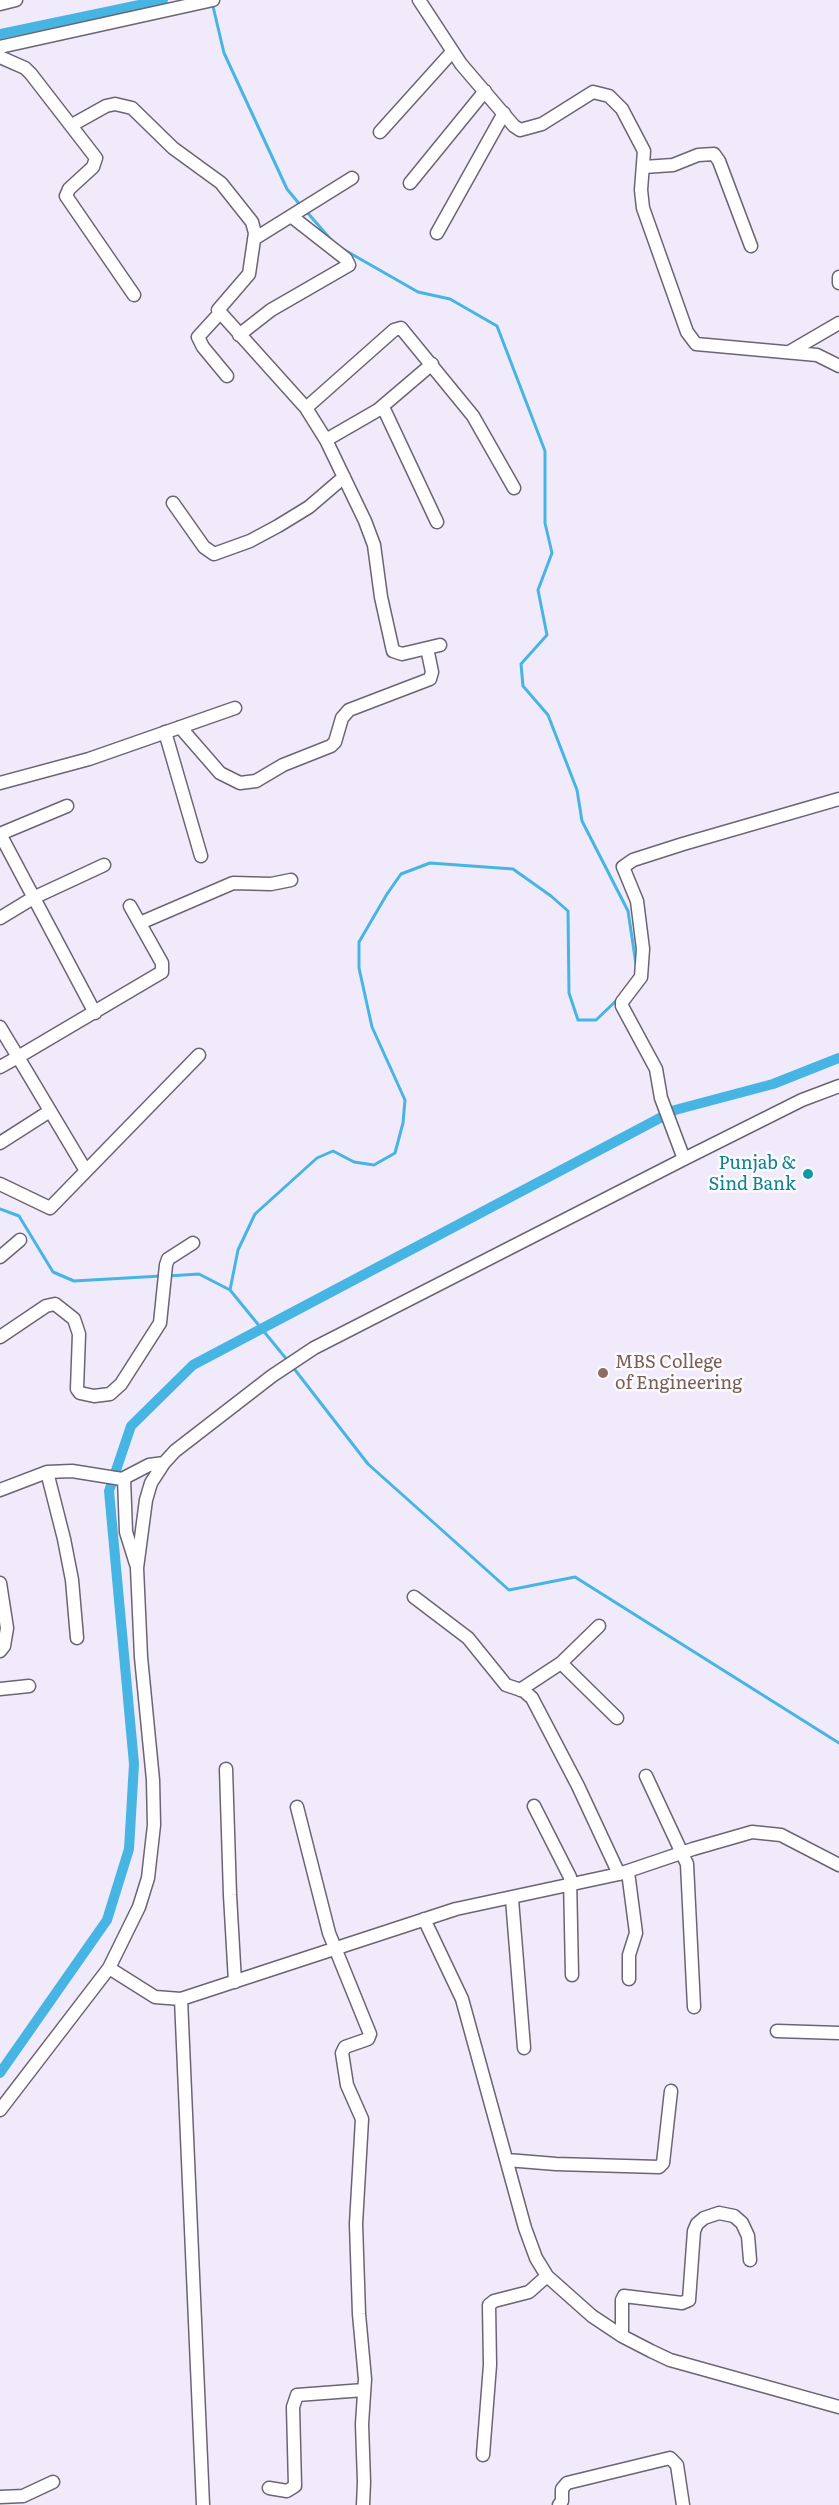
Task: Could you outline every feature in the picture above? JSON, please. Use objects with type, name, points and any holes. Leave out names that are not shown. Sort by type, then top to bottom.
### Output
[{"type":"street","points":[[0,4],[16,0]]},
{"type":"street","points":[[419,0],[452,52],[514,126],[525,130],[542,124],[588,93],[602,93],[622,110],[641,143],[645,157],[641,190],[643,208],[687,332],[692,340],[703,346],[790,351],[817,355],[839,366]]},
{"type":"street","points":[[0,46],[210,1]]},
{"type":"street","points":[[380,132],[452,52]]},
{"type":"street","points":[[0,57],[25,68],[96,158],[93,166],[69,189],[66,196],[134,295]]},
{"type":"street","points":[[410,183],[485,91]]},
{"type":"street","points":[[72,125],[106,106],[115,104],[132,108],[173,148],[228,190],[252,222],[255,228],[249,274],[219,307],[219,314],[198,337],[202,347],[227,376]]},
{"type":"street","points":[[437,233],[504,113]]},
{"type":"street","points":[[644,167],[673,165],[698,155],[714,154],[719,161],[751,246]]},
{"type":"street","points":[[254,239],[352,178]]},
{"type":"street","points":[[239,335],[271,310],[349,265],[346,259],[294,214]]},
{"type":"street","points":[[839,277],[839,283]]},
{"type":"street","points":[[219,314],[306,408],[326,440],[374,545],[381,597],[393,651],[402,654],[440,645]]},
{"type":"street","points":[[790,351],[839,323]]},
{"type":"street","points":[[306,408],[397,329],[403,329],[473,416],[514,488]]},
{"type":"street","points":[[326,440],[383,407],[432,364]]},
{"type":"street","points":[[383,407],[437,522]]},
{"type":"street","points":[[173,503],[204,547],[214,554],[250,541],[278,526],[309,507],[344,477]]},
{"type":"street","points":[[180,727],[220,773],[240,783],[256,781],[283,765],[331,746],[335,742],[342,718],[349,710],[430,680],[432,676],[426,648]]},
{"type":"street","points":[[0,783],[89,759],[235,708]]},
{"type":"street","points":[[165,732],[201,856]]},
{"type":"street","points":[[684,1159],[661,1098],[656,1069],[622,1006],[640,978],[643,949],[640,913],[635,894],[624,871],[625,864],[683,844],[839,799]]},
{"type":"street","points":[[67,806],[1,839],[95,1013]]},
{"type":"street","points":[[0,918],[33,898],[104,865]]},
{"type":"street","points":[[140,923],[232,883],[271,884],[291,880]]},
{"type":"street","points":[[0,1067],[162,972],[162,963],[130,906]]},
{"type":"street","points":[[0,1027],[86,1171]]},
{"type":"street","points":[[0,1184],[50,1208],[199,1055]]},
{"type":"street","points":[[0,2110],[109,1968],[140,1907],[148,1878],[154,1825],[153,1780],[141,1657],[137,1568],[146,1500],[151,1483],[164,1462],[175,1450],[272,1376],[314,1348],[802,1100],[839,1086]]},
{"type":"street","points":[[0,1143],[50,1111]]},
{"type":"street","points":[[0,1257],[20,1240]]},
{"type":"street","points":[[0,1337],[46,1306],[55,1304],[74,1319],[79,1334],[77,1389],[80,1393],[94,1396],[110,1394],[121,1384],[156,1331],[161,1316],[166,1265],[172,1256],[193,1243]]},
{"type":"street","points":[[1,1490],[47,1472],[72,1472],[122,1479],[149,1465],[164,1462]]},
{"type":"street","points":[[47,1472],[72,1580],[77,1638]]},
{"type":"street","points":[[122,1479],[126,1532],[137,1568]]},
{"type":"street","points":[[0,1584],[7,1628],[4,1646],[0,1651]]},
{"type":"street","points":[[414,1597],[468,1638],[501,1681],[529,1695],[536,1704],[624,1873],[636,1933],[629,1955],[629,1979]]},
{"type":"street","points":[[520,1690],[561,1663],[599,1626]]},
{"type":"street","points":[[561,1663],[617,1718]]},
{"type":"street","points":[[0,1689],[30,1686]]},
{"type":"street","points":[[226,1769],[230,1895],[236,1982]]},
{"type":"street","points":[[646,1776],[687,1864],[694,2007]]},
{"type":"street","points":[[534,1806],[567,1870],[571,1883],[572,1975]]},
{"type":"street","points":[[297,1807],[317,1892],[336,1950],[370,2034],[368,2039],[345,2047],[342,2053],[346,2085],[362,2119],[356,2224],[364,2390],[363,2505]]},
{"type":"street","points":[[109,1968],[155,1997],[181,2000],[336,1950],[424,1918],[456,1909],[512,1899],[571,1883],[624,1873],[683,1852],[752,1832],[781,1835],[839,1864]]},
{"type":"street","points":[[512,1899],[524,2048]]},
{"type":"street","points":[[424,1918],[462,1999],[525,2228],[547,2276],[592,2316],[622,2336],[669,2360],[839,2407]]},
{"type":"street","points":[[181,2000],[203,2505]]},
{"type":"street","points":[[777,2031],[839,2032]]},
{"type":"street","points":[[507,2160],[660,2167],[663,2163],[671,2091]]},
{"type":"street","points":[[622,2336],[624,2296],[682,2303],[689,2300],[694,2231],[697,2224],[704,2218],[719,2213],[734,2216],[742,2223],[748,2236],[750,2260]]},
{"type":"street","points":[[483,2455],[490,2365],[489,2305],[494,2301],[530,2292],[547,2276]]},
{"type":"street","points":[[269,2488],[288,2491],[294,2487],[294,2401],[297,2395],[364,2390]]},
{"type":"street","points":[[559,2505],[562,2500],[562,2489],[567,2482],[670,2458],[677,2464],[683,2505]]},
{"type":"street","points":[[0,2497],[23,2496],[53,2482]]},
{"type":"waterway","points":[[0,34],[163,0]]},
{"type":"waterway","points":[[212,2],[224,53],[287,189],[301,206]]},
{"type":"waterway","points":[[306,211],[333,242]]},
{"type":"waterway","points":[[341,248],[418,292],[450,299],[497,326],[545,451],[545,523],[552,553],[538,590],[547,635],[521,664],[523,686],[548,715],[577,790],[582,821],[628,911],[636,964]]},
{"type":"waterway","points":[[230,1290],[238,1250],[255,1214],[317,1158],[333,1151],[354,1162],[374,1165],[395,1153],[403,1123],[405,1100],[372,1027],[359,968],[359,942],[401,874],[430,863],[513,869],[568,911],[569,993],[578,1020],[596,1020],[618,999]]},
{"type":"waterway","points":[[0,2073],[107,1920],[129,1849],[134,1764],[109,1491],[131,1426],[193,1365],[675,1110],[773,1084],[839,1058]]},
{"type":"waterway","points":[[0,1209],[19,1216],[53,1272],[74,1281],[161,1276]]},
{"type":"waterway","points":[[168,1276],[199,1274],[230,1290],[288,1361]]},
{"type":"waterway","points":[[292,1366],[368,1464],[509,1590],[575,1577],[839,1743]]},
{"type":"place","name":"Punjab & Sind Bank","points":[[808,1174]]},
{"type":"place","name":"MBS College of Engineering","points":[[603,1373]]}]
